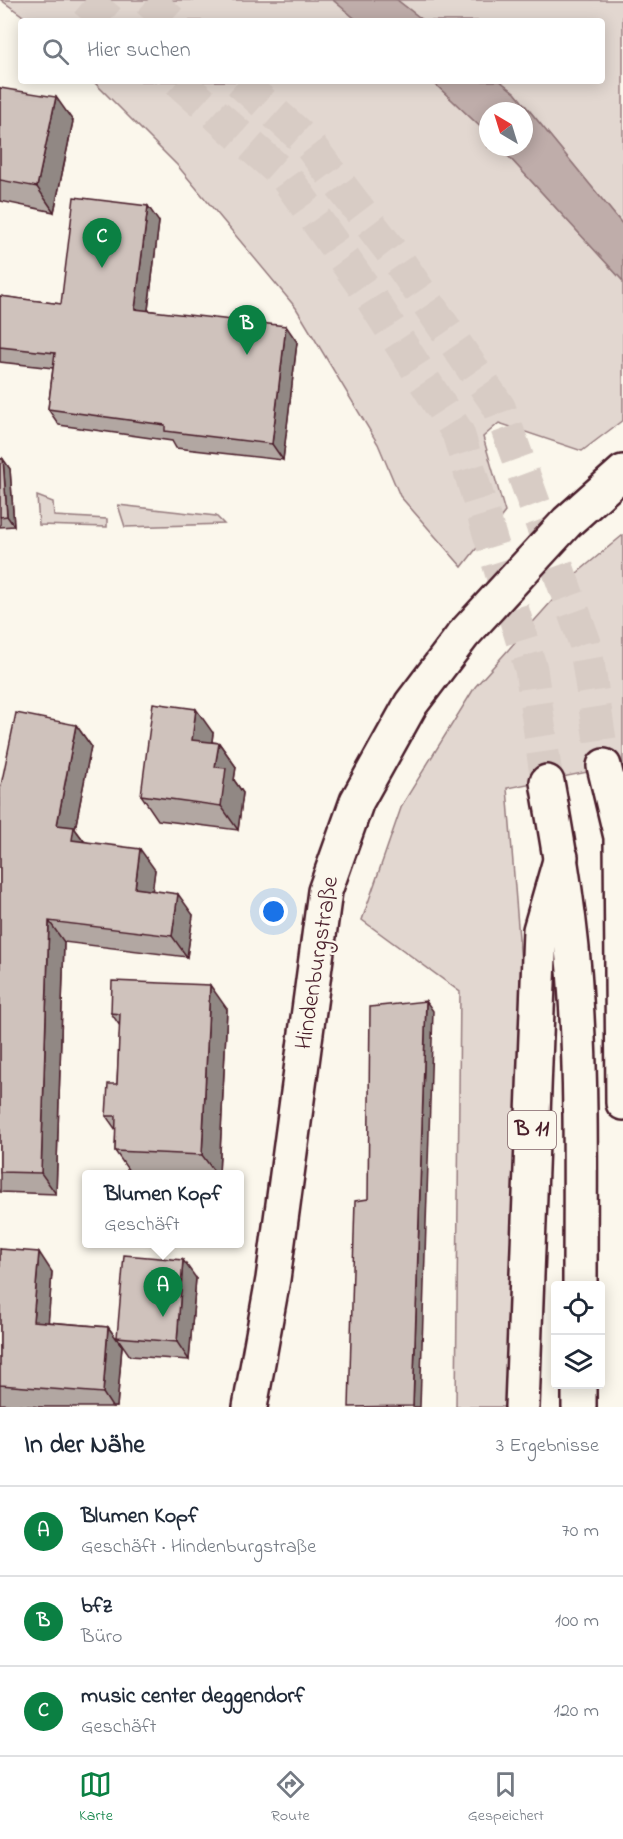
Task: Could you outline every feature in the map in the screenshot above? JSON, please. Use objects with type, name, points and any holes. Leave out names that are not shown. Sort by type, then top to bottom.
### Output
[{"type":"main road","name":"Hindenburgstraße","points":[[250,1407],[273,1279],[325,891],[357,801],[411,704],[463,635],[567,522],[623,472]]},
{"type":"main road","points":[[604,766],[622,839],[623,1103]]},
{"type":"main road","name":"B 11","points":[[547,782],[561,857],[576,998],[580,1121],[580,1281]]},
{"type":"main road","name":"B 11","points":[[522,1407],[540,930],[561,857]]},
{"type":"main road","points":[[579,1389],[579,1407]]},
{"type":"shaded area","points":[[1,0],[333,0],[354,18],[26,18]]},
{"type":"shaded area","points":[[333,0],[397,0],[420,18],[354,18]]},
{"type":"shaded area","points":[[397,0],[623,0],[623,225],[533,115],[533,102],[522,102],[504,84],[605,84],[605,18],[420,18]]},
{"type":"shaded area","points":[[96,84],[435,84],[479,125],[479,156],[508,156],[623,281],[623,420],[582,451],[499,423],[483,437],[505,512],[462,567],[400,496],[378,444],[296,308],[177,165]]},
{"type":"shaded area","points":[[435,84],[504,84],[522,102],[479,102],[479,125]]},
{"type":"shaded area","points":[[533,115],[623,225],[623,281],[508,156],[533,156]]},
{"type":"shaded area","points":[[37,496],[53,502],[54,516],[107,519],[107,527],[39,525]]},
{"type":"shaded area","points":[[118,505],[216,516],[224,524],[125,527]]},
{"type":"shaded area","points":[[623,535],[623,765],[507,788],[527,1038],[508,1407],[456,1407],[460,992],[362,920],[402,805],[475,687],[577,573]]},
{"type":"building","points":[[0,88],[56,97],[37,187],[0,180]]},
{"type":"building","points":[[74,197],[148,206],[135,309],[286,326],[272,444],[165,431],[165,425],[48,409],[55,353],[0,347],[0,296],[61,304]]},
{"type":"building","points":[[0,459],[3,459],[7,516],[0,517]]},
{"type":"building","points":[[153,703],[196,709],[192,740],[219,743],[215,767],[226,768],[221,806],[141,795]]},
{"type":"building","points":[[16,713],[76,725],[57,825],[74,827],[72,840],[140,849],[135,888],[178,894],[172,936],[49,921],[41,1173],[0,1172],[0,790]]},
{"type":"building","points":[[112,981],[210,985],[202,1155],[115,1151],[116,1116],[106,1116],[108,1084],[117,1084],[120,1014],[111,1013]]},
{"type":"building","points":[[426,1001],[413,1406],[349,1407],[355,1201],[368,1199],[370,1007]]},
{"type":"building","points":[[0,1249],[39,1252],[33,1321],[108,1327],[103,1393],[0,1385]]},
{"type":"building","points":[[124,1255],[183,1260],[177,1342],[117,1337]]},
{"type":"tunnel","points":[[85,0],[106,18]]},
{"type":"tunnel","points":[[148,0],[168,18]]},
{"type":"tunnel","points":[[181,84],[285,176],[366,290],[458,433],[531,669],[547,782]]},
{"type":"tunnel","points":[[242,84],[307,142],[400,263],[499,407],[585,643],[604,766]]},
{"type":"place","name":"music center deggendorf","points":[[102,268]]},
{"type":"place","name":"bfz","points":[[247,355]]},
{"type":"place","name":"Blumen Kopf","points":[[163,1317]]}]
